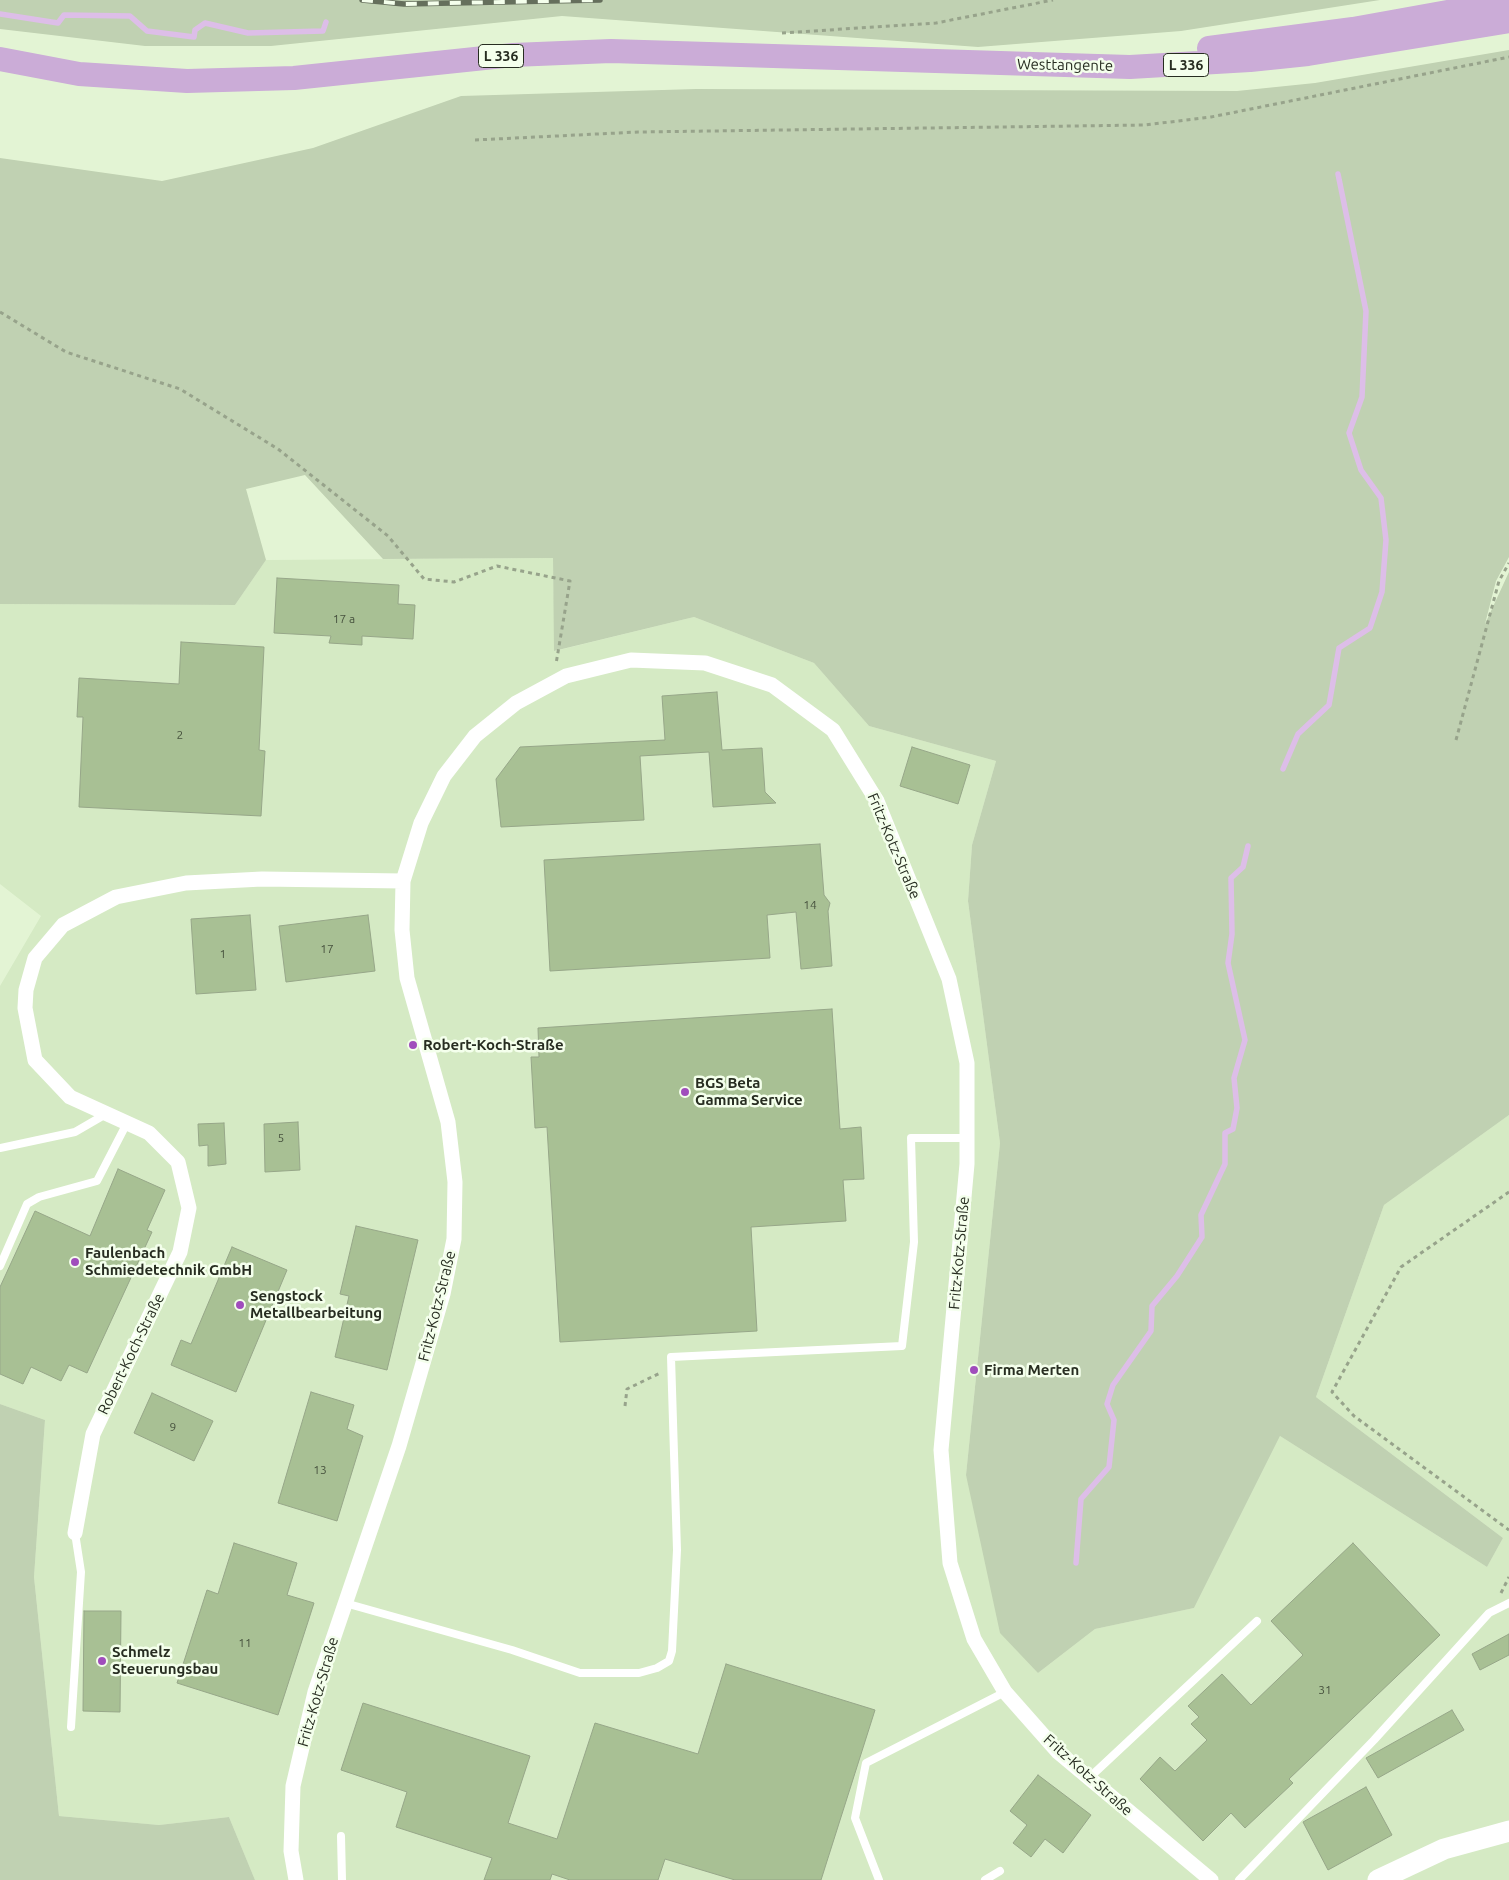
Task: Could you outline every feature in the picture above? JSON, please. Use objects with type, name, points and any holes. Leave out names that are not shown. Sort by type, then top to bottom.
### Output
[{"type":"main road","name":"Westtangente","points":[[1005,64],[1202,49],[1301,37],[1509,1]]},
{"type":"main road","name":"Westtangente","points":[[1005,64],[1130,66],[1250,60],[1366,46],[1509,21]]},
{"type":"main road","name":"L 336","points":[[0,59],[79,74],[187,81],[294,78],[513,55],[610,50],[1005,64]]},
{"type":"street","name":"Fritz-Kotz-Straße","points":[[296,1880],[291,1851],[293,1786],[315,1692],[399,1446],[443,1294],[454,1239],[455,1182],[448,1122],[407,978],[402,930],[403,881],[421,823],[444,776],[475,736],[516,703],[566,676],[631,660],[705,662],[772,685],[832,730],[877,801],[948,979],[967,1062],[967,1164],[941,1450],[950,1563],[974,1639],[1004,1692],[1058,1752],[1211,1880]]},
{"type":"street","name":"Robert-Koch-Straße","points":[[75,1533],[92,1434],[180,1252],[189,1208],[178,1162],[149,1133],[70,1097],[35,1060],[25,1008],[26,990],[35,958],[63,925],[116,897],[186,883],[262,879],[403,881]]},
{"type":"street","points":[[1378,1880],[1444,1849],[1509,1831]]},
{"type":"lane","points":[[0,1148],[75,1132],[106,1114]]},
{"type":"lane","points":[[0,1266],[27,1204],[39,1198],[97,1181],[127,1123]]},
{"type":"lane","points":[[345,1603],[512,1650],[580,1673],[639,1673],[657,1668],[669,1661],[672,1651],[677,1550],[671,1356],[902,1346],[914,1242],[911,1138],[967,1138]]},
{"type":"lane","points":[[71,1727],[81,1572],[75,1533]]},
{"type":"lane","points":[[1239,1880],[1374,1740],[1489,1613],[1509,1603]]},
{"type":"lane","points":[[1089,1778],[1257,1622]]},
{"type":"lane","points":[[880,1880],[855,1818],[866,1763],[1004,1692]]},
{"type":"lane","points":[[341,1836],[342,1880]]},
{"type":"lane","points":[[985,1880],[1000,1871]]},
{"type":"path","points":[[474,140],[638,132],[1145,125],[1211,117],[1509,57]]},
{"type":"path","points":[[0,312],[66,352],[180,388],[270,444],[388,536],[424,579],[454,582],[497,566],[570,581],[552,684]]},
{"type":"path","points":[[1456,740],[1498,581],[1509,563]]},
{"type":"path","points":[[1509,1192],[1401,1266],[1332,1392],[1354,1416],[1509,1530]]},
{"type":"path","points":[[625,1406],[627,1389],[656,1374],[672,1370]]},
{"type":"shaded area","points":[[0,0],[1380,0],[1181,31],[978,47],[562,16],[271,46],[145,46],[0,29]]},
{"type":"shaded area","points":[[1509,50],[1509,557],[1496,581],[1485,624],[1509,572],[1509,1115],[1384,1205],[1316,1397],[1503,1538],[1487,1567],[1280,1436],[1194,1608],[1095,1629],[1038,1673],[1000,1633],[966,1475],[1000,1143],[968,901],[972,845],[996,761],[869,726],[814,663],[694,617],[554,651],[553,558],[383,559],[305,475],[246,489],[266,560],[235,605],[0,604],[0,158],[162,181],[313,148],[461,96],[696,89],[1237,91],[1315,83]]},
{"type":"shaded area","points":[[553,558],[555,651],[694,617],[814,663],[869,726],[996,761],[972,845],[968,901],[1000,1143],[966,1475],[1038,1673],[1095,1629],[1194,1608],[1280,1436],[1487,1567],[1503,1538],[1316,1397],[1384,1205],[1509,1115],[1509,1880],[255,1880],[229,1817],[159,1825],[59,1816],[34,1577],[45,1420],[0,1404],[0,986],[41,916],[0,884],[0,604],[235,605],[266,560]]},
{"type":"shaded area","points":[[0,1404],[45,1420],[34,1577],[59,1816],[159,1825],[229,1817],[255,1880],[0,1880]]},
{"type":"building","points":[[277,578],[399,585],[398,604],[415,605],[413,639],[362,636],[362,645],[329,643],[331,636],[274,633]]},
{"type":"building","points":[[181,642],[264,647],[259,750],[265,751],[261,816],[79,807],[83,717],[77,717],[79,678],[179,684]]},
{"type":"building","points":[[717,692],[722,750],[762,748],[765,792],[776,803],[713,807],[709,752],[640,756],[644,820],[501,827],[496,779],[520,747],[665,740],[662,696]]},
{"type":"building","points":[[912,747],[970,765],[958,804],[900,786]]},
{"type":"building","points":[[820,844],[824,895],[830,903],[828,911],[832,966],[801,969],[796,912],[767,915],[770,958],[550,971],[544,860]]},
{"type":"building","points":[[250,915],[256,990],[196,994],[191,919]]},
{"type":"building","points":[[368,915],[375,971],[286,982],[279,926]]},
{"type":"building","name":"BGS Beta Gamma Service","points":[[832,1009],[840,1129],[861,1127],[864,1179],[843,1180],[846,1221],[751,1227],[757,1331],[560,1342],[547,1127],[535,1128],[531,1057],[539,1057],[538,1028]]},
{"type":"building","points":[[298,1122],[300,1170],[265,1172],[264,1124]]},
{"type":"building","points":[[224,1123],[226,1164],[208,1166],[208,1145],[199,1146],[198,1124]]},
{"type":"building","name":"Faulenbach Schmiedetechnik GmbH","points":[[118,1169],[165,1190],[147,1230],[152,1232],[87,1373],[69,1365],[61,1381],[31,1367],[23,1384],[0,1374],[0,1287],[35,1211],[90,1236]]},
{"type":"building","points":[[356,1226],[418,1240],[387,1370],[335,1357],[349,1296],[340,1294]]},
{"type":"building","name":"Sengstock Metallbearbeitung","points":[[232,1247],[287,1270],[236,1392],[171,1365],[181,1340],[191,1344]]},
{"type":"building","points":[[311,1392],[354,1405],[347,1429],[363,1436],[337,1521],[278,1503]]},
{"type":"building","points":[[152,1393],[213,1421],[194,1461],[134,1433]]},
{"type":"building","points":[[234,1543],[297,1563],[287,1595],[314,1603],[278,1715],[177,1683],[207,1590],[218,1594]]},
{"type":"building","points":[[1353,1543],[1440,1635],[1289,1779],[1293,1783],[1245,1828],[1231,1813],[1203,1841],[1140,1779],[1160,1757],[1175,1771],[1207,1740],[1191,1724],[1199,1717],[1188,1706],[1222,1674],[1251,1705],[1303,1655],[1271,1621]]},
{"type":"building","name":"Schmelz Steuerungsbau","points":[[84,1611],[121,1611],[120,1712],[83,1711]]},
{"type":"building","points":[[1509,1634],[1509,1655],[1480,1670],[1472,1654]]},
{"type":"building","points":[[726,1664],[875,1710],[821,1880],[735,1880],[665,1859],[658,1880],[570,1880],[552,1874],[550,1880],[484,1880],[492,1858],[396,1827],[407,1792],[341,1770],[363,1703],[530,1756],[508,1823],[557,1839],[595,1723],[698,1754]]},
{"type":"building","points":[[1452,1710],[1464,1730],[1378,1778],[1366,1758]]},
{"type":"building","points":[[1038,1775],[1091,1815],[1063,1853],[1045,1839],[1031,1857],[1013,1843],[1027,1825],[1010,1811]]},
{"type":"building","points":[[1366,1787],[1392,1835],[1328,1870],[1303,1822]]},
{"type":"waterway","points":[[0,14],[58,23],[64,15],[130,16],[147,31],[194,37],[195,30],[205,23],[248,33],[323,31],[326,22]]},
{"type":"waterway","points":[[1283,769],[1298,734],[1329,705],[1339,648],[1370,628],[1382,592],[1386,540],[1381,498],[1361,470],[1349,433],[1362,397],[1366,311],[1338,174]]},
{"type":"waterway","points":[[1076,1563],[1081,1499],[1109,1467],[1114,1420],[1107,1404],[1113,1385],[1151,1331],[1152,1306],[1177,1276],[1202,1237],[1201,1215],[1225,1164],[1225,1133],[1233,1129],[1237,1108],[1234,1078],[1245,1040],[1228,963],[1232,934],[1231,878],[1243,867],[1248,846]]},
{"type":"railway","points":[[362,0],[404,4],[600,0]]},
{"type":"place","name":"Robert-Koch-Straße","points":[[413,1045]]},
{"type":"place","name":"BGS Beta Gamma Service","points":[[685,1092]]},
{"type":"place","name":"Faulenbach Schmiedetechnik GmbH","points":[[75,1262]]},
{"type":"place","name":"Sengstock Metallbearbeitung","points":[[240,1305]]},
{"type":"place","name":"Firma Merten","points":[[974,1370]]},
{"type":"place","name":"Schmelz Steuerungsbau","points":[[102,1661]]}]
